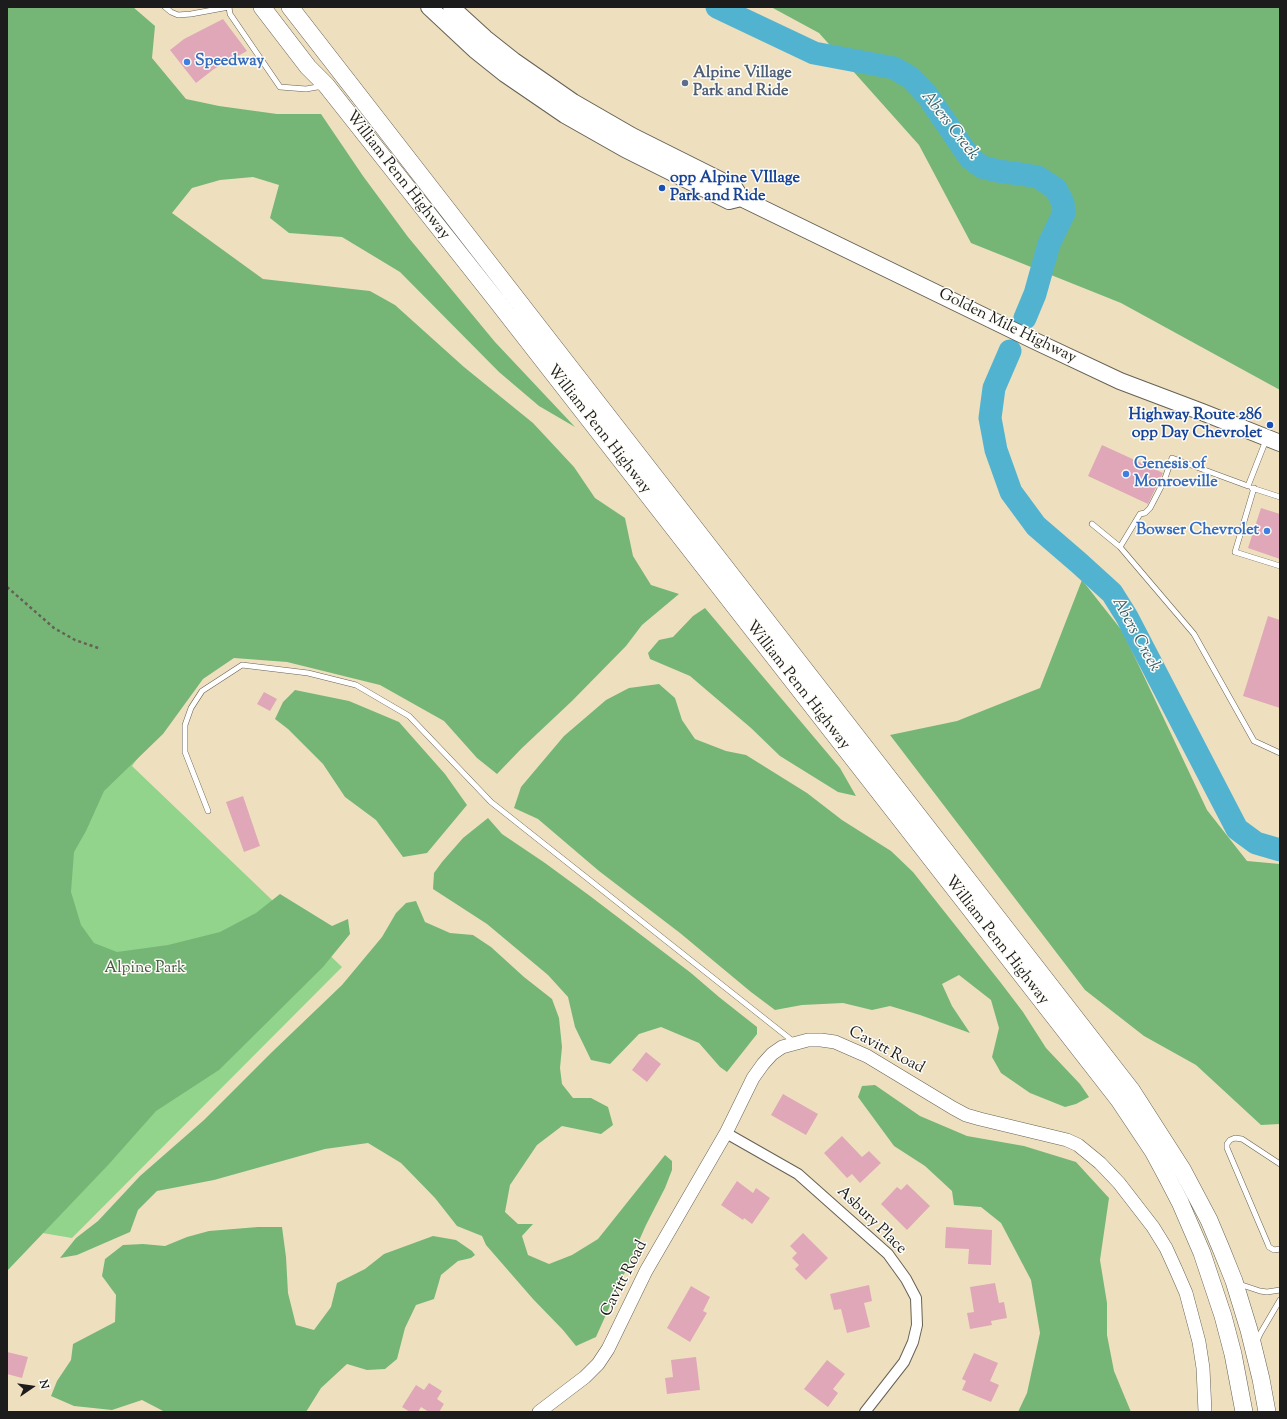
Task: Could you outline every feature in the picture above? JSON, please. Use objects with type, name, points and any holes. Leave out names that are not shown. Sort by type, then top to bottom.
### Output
[{"type":"highway","name":"William Penn Highway","points":[[262,7],[308,67],[326,85],[496,300],[1120,1100],[1153,1151],[1189,1222],[1202,1253],[1223,1316],[1233,1354],[1244,1412]]},
{"type":"highway","name":"William Penn Highway","points":[[290,7],[1118,1071],[1150,1116],[1182,1169],[1209,1220],[1234,1281],[1255,1354],[1267,1412]]},
{"type":"main road","name":"Golden Mile Highway","points":[[429,7],[475,50],[499,69],[565,115],[625,150],[729,201],[740,198]]},
{"type":"main road","name":"Golden Mile Highway","points":[[451,7],[485,38],[514,61],[573,102],[632,136],[734,186],[740,198],[1120,381],[1273,441]]},
{"type":"street","name":"Cavitt Road","points":[[539,1412],[585,1377],[598,1364],[608,1349],[646,1271],[726,1133],[753,1078],[763,1064],[772,1054],[782,1047],[808,1040],[821,1040],[835,1042],[867,1056],[966,1115],[1068,1140],[1088,1153],[1119,1183],[1153,1227],[1166,1248],[1186,1293],[1199,1342],[1203,1368],[1205,1412]]},
{"type":"street","name":"Asbury Place","points":[[726,1133],[798,1174],[888,1254],[906,1279],[916,1298],[917,1325],[913,1342],[904,1362],[866,1412]]},
{"type":"lane","points":[[165,7],[178,15],[229,7],[230,14],[280,87],[306,89],[326,85]]},
{"type":"lane","points":[[1248,486],[1273,441]]},
{"type":"lane","points":[[1120,547],[1140,514],[1145,513],[1150,508],[1164,481],[1172,458],[1280,497]]},
{"type":"lane","points":[[1254,488],[1235,552],[1280,566]]},
{"type":"lane","points":[[1092,524],[1120,547],[1194,634],[1254,742],[1280,753]]},
{"type":"lane","points":[[208,811],[186,752],[185,724],[191,708],[202,691],[242,665],[308,672],[356,684],[409,716],[491,802],[794,1043]]},
{"type":"lane","points":[[1280,1164],[1242,1139],[1235,1138],[1230,1140],[1227,1144],[1227,1148],[1269,1247],[1274,1250],[1280,1249]]},
{"type":"lane","points":[[1234,1281],[1250,1289],[1260,1291],[1267,1292],[1280,1290]]},
{"type":"lane","points":[[1255,1354],[1260,1334],[1280,1300]]},
{"type":"path","points":[[7,587],[54,628],[75,640],[100,649]]},
{"type":"green space","points":[[7,7],[133,7],[155,26],[152,58],[186,99],[219,106],[277,114],[321,114],[363,176],[408,237],[495,342],[575,427],[539,406],[499,372],[400,272],[342,237],[289,233],[270,218],[279,185],[253,177],[220,180],[192,188],[172,213],[263,279],[370,291],[395,305],[464,367],[533,423],[574,467],[595,498],[625,518],[633,556],[651,585],[679,594],[642,625],[626,646],[497,774],[477,758],[444,721],[380,685],[287,662],[234,658],[203,679],[163,734],[104,791],[86,831],[74,852],[71,892],[81,925],[94,943],[117,952],[168,945],[220,932],[256,913],[280,894],[332,926],[348,919],[350,934],[323,967],[219,1070],[156,1111],[109,1164],[7,1271]]},
{"type":"green space","points":[[771,7],[1280,7],[1280,390],[1121,303],[971,243],[919,145],[819,33]]},
{"type":"green space","name":"Alpine Park","points":[[7,479],[245,612],[132,766],[342,967],[72,1238],[7,1227]]},
{"type":"green space","points":[[1082,580],[1123,632],[1207,810],[1247,861],[1280,864],[1280,1124],[1261,1125],[1196,1065],[1144,1036],[1085,990],[890,735],[957,721],[1040,688]]},
{"type":"green space","points":[[705,608],[840,768],[856,796],[838,792],[780,756],[751,728],[690,676],[650,659],[648,653],[659,640],[673,637],[693,616]]},
{"type":"green space","points":[[659,684],[675,698],[682,720],[695,739],[726,751],[746,755],[807,793],[842,820],[891,851],[913,872],[1023,1012],[1046,1048],[1080,1084],[1089,1097],[1076,1104],[1065,1107],[1030,1093],[1001,1073],[992,1057],[999,1028],[991,1000],[959,975],[942,984],[952,1006],[970,1033],[890,1006],[872,1010],[843,1003],[802,1005],[775,1010],[680,933],[599,871],[538,819],[514,808],[521,787],[564,736],[606,700],[629,688]]},
{"type":"green space","points":[[295,690],[349,701],[399,722],[445,774],[467,805],[427,853],[403,857],[376,820],[345,797],[323,764],[288,729],[275,719],[283,702]]},
{"type":"green space","points":[[488,818],[502,834],[590,896],[691,973],[757,1027],[757,1034],[727,1072],[720,1067],[699,1043],[661,1027],[639,1034],[610,1064],[591,1060],[575,1027],[568,997],[548,975],[487,924],[433,889],[434,873],[442,862],[463,838]]},
{"type":"green space","points":[[416,901],[425,922],[450,933],[473,935],[491,947],[524,977],[552,999],[559,1018],[562,1047],[560,1068],[562,1084],[573,1098],[591,1098],[608,1107],[613,1125],[601,1134],[562,1126],[537,1145],[510,1185],[505,1212],[518,1224],[533,1224],[522,1236],[528,1255],[549,1264],[572,1255],[598,1239],[665,1155],[672,1161],[672,1170],[665,1188],[646,1225],[596,1337],[576,1346],[486,1245],[482,1236],[457,1226],[435,1198],[401,1163],[368,1143],[325,1149],[214,1180],[157,1191],[138,1210],[130,1232],[77,1255],[60,1258],[76,1238],[98,1221],[140,1176],[204,1120],[342,985],[382,937],[396,913],[406,903]]},
{"type":"green space","points":[[875,1085],[920,1116],[967,1136],[1024,1146],[1076,1162],[1109,1198],[1100,1260],[1107,1303],[1107,1335],[1114,1371],[1131,1412],[1018,1412],[1027,1393],[1040,1333],[1031,1280],[1001,1223],[981,1207],[954,1205],[952,1191],[925,1166],[894,1146],[858,1097],[862,1086]]},
{"type":"green space","points":[[258,1227],[282,1227],[286,1257],[288,1293],[296,1325],[314,1330],[331,1307],[337,1283],[365,1269],[384,1254],[433,1236],[456,1240],[472,1251],[475,1255],[471,1258],[458,1261],[441,1275],[434,1299],[416,1305],[405,1328],[397,1359],[385,1369],[367,1370],[347,1364],[321,1388],[306,1412],[165,1412],[142,1400],[112,1410],[74,1406],[51,1396],[57,1381],[71,1360],[73,1344],[115,1322],[116,1295],[102,1276],[105,1259],[123,1245],[143,1244],[165,1246],[187,1237],[209,1231]]},
{"type":"building","points":[[223,19],[247,51],[214,69],[196,83],[170,50],[184,39]]},
{"type":"building","name":"Genesis of Monroeville","points":[[1102,445],[1163,473],[1148,504],[1088,476]]},
{"type":"building","name":"Bowser Chevrolet","points":[[1261,508],[1280,514],[1280,559],[1248,548]]},
{"type":"building","points":[[1268,616],[1280,620],[1280,708],[1243,696]]},
{"type":"building","points":[[264,692],[277,699],[270,711],[257,704]]},
{"type":"building","points":[[243,796],[260,846],[244,852],[226,802]]},
{"type":"building","points":[[646,1052],[661,1064],[647,1082],[632,1070]]},
{"type":"building","points":[[783,1094],[818,1114],[806,1135],[771,1115]]},
{"type":"building","points":[[842,1136],[862,1157],[869,1151],[881,1163],[860,1183],[852,1174],[847,1178],[824,1153]]},
{"type":"building","points":[[737,1181],[753,1193],[756,1188],[770,1198],[752,1224],[744,1218],[743,1220],[721,1205]]},
{"type":"building","points":[[907,1184],[930,1206],[907,1230],[881,1204],[897,1187],[901,1190]]},
{"type":"building","points":[[946,1227],[992,1230],[991,1265],[968,1264],[969,1249],[945,1248]]},
{"type":"building","points":[[803,1233],[828,1258],[806,1280],[795,1269],[799,1265],[792,1258],[797,1253],[790,1246]]},
{"type":"building","points":[[995,1283],[999,1303],[1004,1302],[1007,1318],[991,1321],[992,1325],[970,1329],[967,1313],[974,1312],[970,1287]]},
{"type":"building","points":[[869,1285],[872,1301],[864,1303],[870,1327],[847,1333],[841,1309],[834,1310],[830,1294]]},
{"type":"building","points":[[691,1286],[710,1297],[703,1311],[707,1313],[690,1342],[667,1328]]},
{"type":"building","points":[[7,1352],[28,1357],[22,1378],[7,1374]]},
{"type":"building","points":[[974,1353],[998,1363],[990,1381],[999,1385],[991,1402],[962,1390],[966,1381],[962,1379]]},
{"type":"building","points":[[696,1357],[700,1390],[667,1394],[665,1378],[673,1377],[671,1360]]},
{"type":"building","points":[[827,1360],[845,1374],[833,1389],[838,1393],[828,1407],[804,1389]]},
{"type":"building","points":[[429,1383],[442,1391],[437,1399],[444,1404],[439,1412],[429,1412],[421,1407],[418,1412],[410,1412],[402,1407],[416,1385],[424,1390]]},
{"type":"waterway","name":"Abers Creek","points":[[717,7],[814,53],[894,68],[911,78],[927,95],[970,158],[982,167],[1038,177],[1056,189],[1063,203],[1064,213],[1049,244],[1035,294],[1025,318]]},
{"type":"waterway","name":"Abers Creek","points":[[1010,351],[994,388],[990,418],[996,450],[1011,492],[1036,526],[1112,593],[1127,617],[1237,829],[1256,843],[1280,850]]},
{"type":"place","name":"Speedway","points":[[187,62]]},
{"type":"place","name":"Alpine Village Park and Ride","points":[[685,83]]},
{"type":"place","name":"opp Alpine VIllage Park and Ride","points":[[662,188]]},
{"type":"place","name":"Highway Route 286 opp Day Chevrolet","points":[[1270,425]]},
{"type":"place","name":"Genesis of Monroeville","points":[[1126,474]]},
{"type":"place","name":"Bowser Chevrolet","points":[[1267,531]]}]
